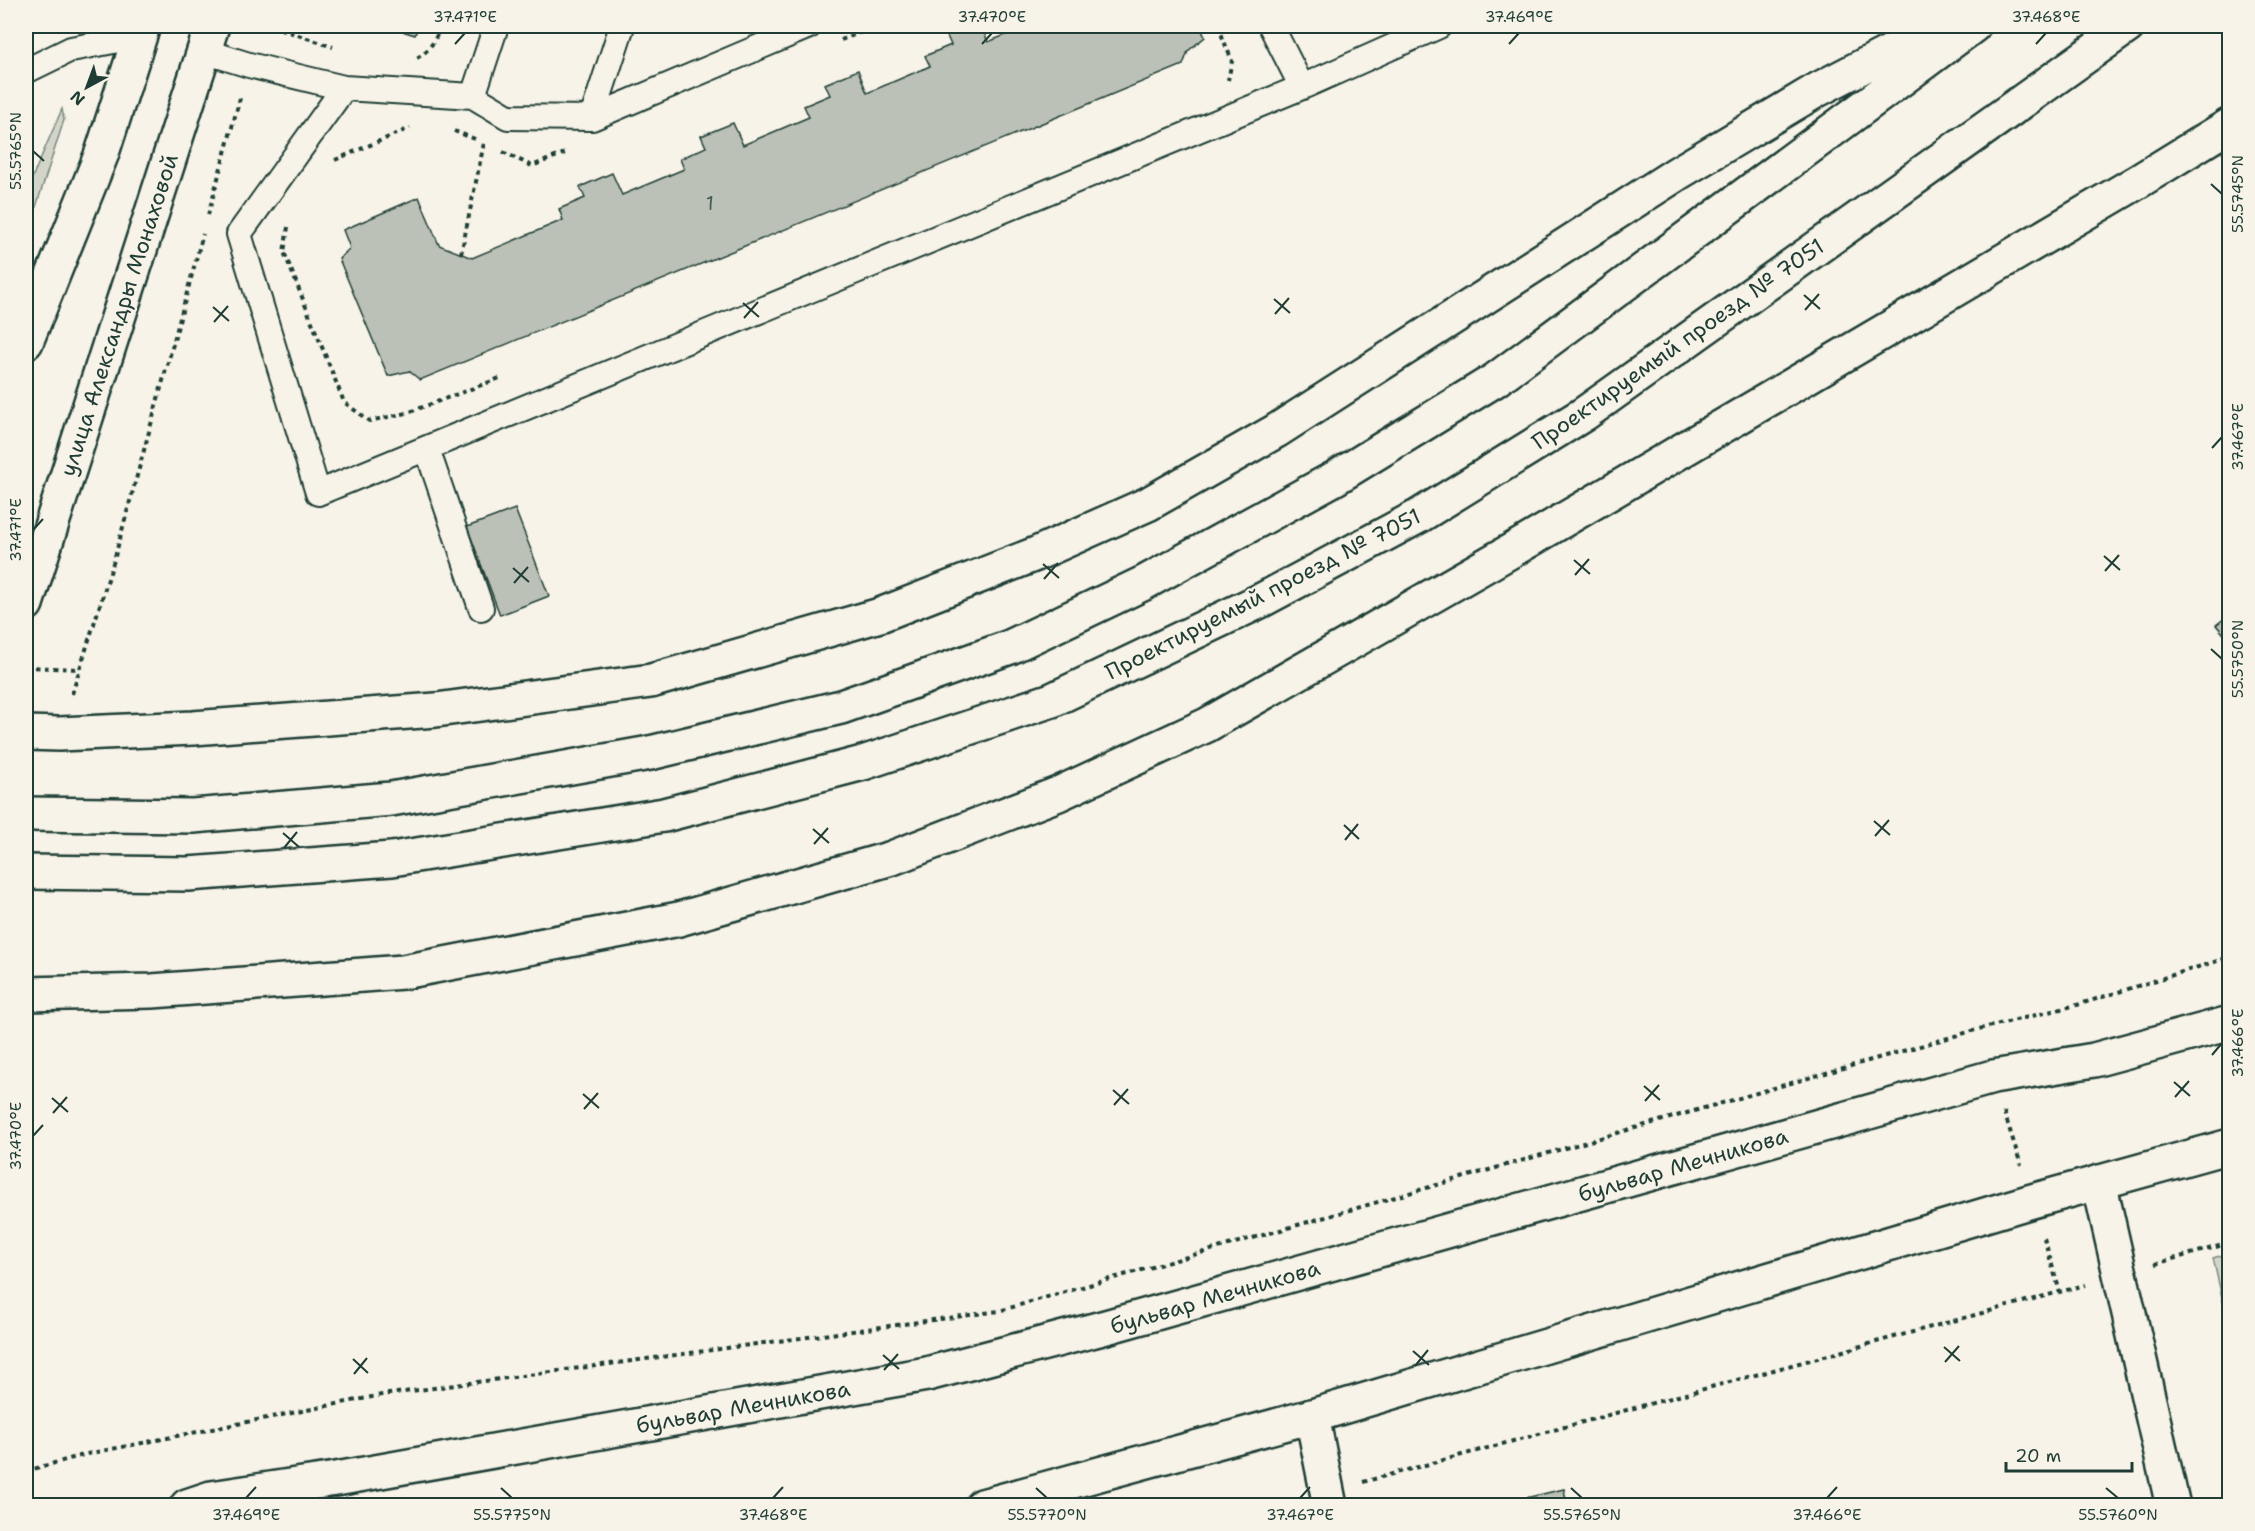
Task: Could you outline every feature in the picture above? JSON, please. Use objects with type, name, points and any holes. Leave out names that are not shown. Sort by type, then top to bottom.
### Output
[{"type":"main road","points":[[26,733],[59,734],[193,728],[436,710],[651,681],[880,615],[1036,554],[1148,504],[1276,431],[1688,167],[1817,90],[1940,26]]},
{"type":"main road","points":[[26,814],[194,816],[391,799],[650,753],[841,707],[1010,646],[1144,583],[1327,483],[1494,380],[1973,26]]},
{"type":"main road","name":"Проектируемый проезд № 7051","points":[[26,872],[188,874],[392,859],[664,815],[863,764],[1053,700],[1262,600],[1419,516],[1584,414],[2128,26]]},
{"type":"main road","points":[[26,342],[102,153],[142,31]]},
{"type":"main road","name":"улица Александры Монаховой","points":[[26,604],[208,38]]},
{"type":"main road","points":[[26,994],[152,991],[403,972],[679,919],[892,858],[1058,794],[1207,725],[1538,535],[2139,181],[2229,125]]},
{"type":"main road","name":"бульвар Мечникова","points":[[200,1503],[927,1374],[1106,1328],[1993,1077],[2094,1060],[2229,1023]]},
{"type":"main road","points":[[982,1506],[1312,1416],[2032,1201],[2229,1146]]},
{"type":"main road","points":[[2099,1182],[2173,1506]]},
{"type":"main road","points":[[1312,1416],[1329,1499]]},
{"type":"lane","points":[[473,96],[496,26]]},
{"type":"lane","points":[[592,118],[622,26]]},
{"type":"lane","points":[[208,38],[249,65],[344,88],[473,96],[508,117],[592,118],[808,26]]},
{"type":"lane","points":[[1271,26],[1302,87]]},
{"type":"lane","points":[[344,88],[239,234],[318,493],[1302,87],[1439,26]]},
{"type":"lane","points":[[26,71],[71,48],[142,31]]},
{"type":"lane","points":[[428,449],[482,608]]},
{"type":"path","points":[[272,26],[335,48]]},
{"type":"path","points":[[410,62],[427,52],[437,37],[440,26]]},
{"type":"path","points":[[834,43],[877,26]]},
{"type":"path","points":[[1218,26],[1232,61],[1227,87]]},
{"type":"path","points":[[59,734],[114,560],[249,65]]},
{"type":"path","points":[[334,161],[416,125]]},
{"type":"path","points":[[445,128],[484,143],[532,166],[575,149]]},
{"type":"path","points":[[461,254],[484,143]]},
{"type":"path","points":[[288,222],[284,252],[344,402],[369,421],[407,413],[508,375]]},
{"type":"path","points":[[26,667],[80,669]]},
{"type":"path","points":[[26,1472],[87,1454],[382,1395],[999,1311],[1978,1029],[2078,1005],[2229,957]]},
{"type":"path","points":[[1978,1029],[2060,1292]]},
{"type":"path","points":[[1329,1499],[2229,1243]]},
{"type":"shaded area","points":[[62,109],[64,120],[26,238],[26,192]]},
{"type":"shaded area","points":[[2229,1253],[2229,1267],[2224,1269],[2229,1291],[2229,1328],[2213,1258]]},
{"type":"building","points":[[386,26],[418,26],[415,35]]},
{"type":"building","points":[[965,26],[981,26],[988,42],[1028,26],[1200,26],[1205,37],[1188,51],[1183,65],[420,380],[409,371],[388,376],[339,259],[350,248],[343,230],[419,197],[439,245],[472,258],[563,220],[559,209],[585,198],[580,187],[612,173],[622,195],[684,169],[680,159],[706,147],[701,136],[733,123],[743,145],[809,117],[804,106],[830,95],[825,84],[858,70],[867,93],[930,66],[925,56],[951,45],[946,34]]},
{"type":"building","points":[[515,509],[549,596],[500,615],[467,527]]},
{"type":"building","points":[[2230,614],[2230,641],[2216,625]]},
{"type":"building","points":[[1564,1489],[1567,1506],[1492,1506]]}]
